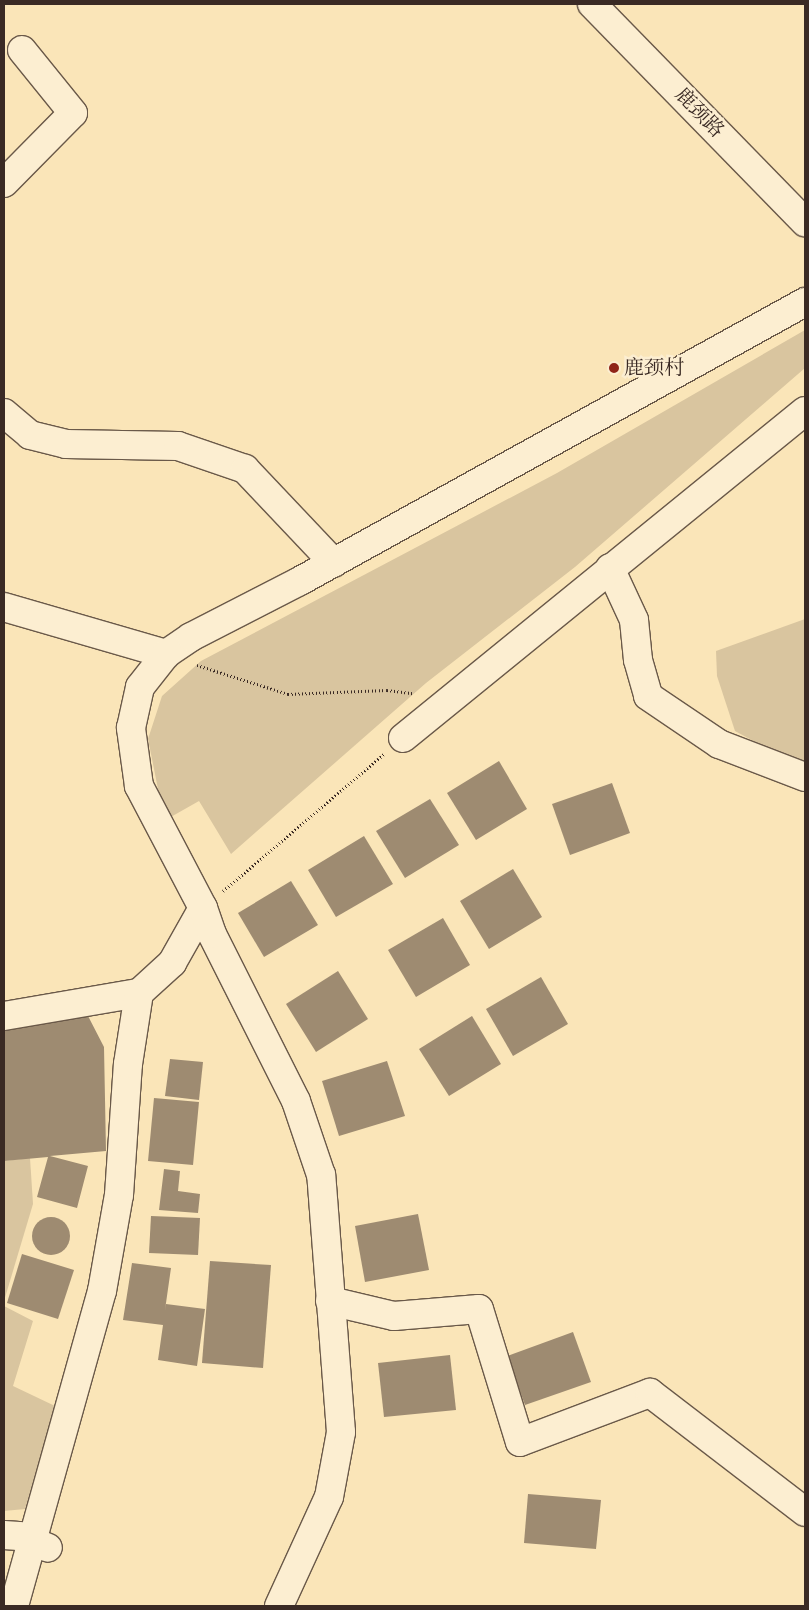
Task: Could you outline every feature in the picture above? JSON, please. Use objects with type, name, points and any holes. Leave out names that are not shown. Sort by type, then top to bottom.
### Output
[{"type":"street","name":"鹿颈路","points":[[592,4],[805,222]]},
{"type":"street","points":[[4,183],[73,113],[22,50]]},
{"type":"street","points":[[279,1606],[329,1498],[338,1465],[341,1432],[315,1150],[296,1100],[212,934],[204,908],[150,809],[134,768],[133,708],[144,681],[166,654],[805,302]]},
{"type":"street","points":[[403,738],[805,411]]},
{"type":"street","points":[[4,413],[30,435],[66,444],[178,446],[244,470],[334,562]]},
{"type":"street","points":[[610,568],[634,620],[638,660],[648,696],[720,744],[805,777]]},
{"type":"street","points":[[4,607],[166,654]]},
{"type":"street","points":[[4,1016],[139,993],[172,963],[204,908]]},
{"type":"street","points":[[14,1606],[102,1291],[119,1195],[128,1064],[139,993]]},
{"type":"street","points":[[330,1301],[394,1316],[479,1309],[520,1442],[650,1393],[805,1512]]},
{"type":"street","points":[[4,1535],[19,1536],[48,1548]]},
{"type":"path","points":[[166,654],[230,678],[288,694],[387,690],[454,698]]},
{"type":"path","points":[[204,908],[403,738]]},
{"type":"shaded area","points":[[805,330],[805,368],[575,567],[426,683],[231,854],[199,801],[169,818],[160,799],[148,739],[162,696],[201,661],[557,473]]},
{"type":"shaded area","points":[[805,619],[805,769],[735,731],[717,676],[716,651]]},
{"type":"shaded area","points":[[30,1158],[33,1204],[4,1301],[4,1161]]},
{"type":"shaded area","points":[[4,1306],[33,1321],[13,1386],[55,1406],[25,1509],[4,1511]]},
{"type":"building","points":[[499,761],[527,809],[476,840],[447,793]]},
{"type":"building","points":[[612,783],[630,833],[570,855],[552,804]]},
{"type":"building","points":[[430,799],[459,845],[405,878],[376,831]]},
{"type":"building","points":[[364,836],[393,884],[336,917],[308,870]]},
{"type":"building","points":[[513,869],[542,917],[489,949],[460,901]]},
{"type":"building","points":[[291,881],[318,925],[264,957],[238,913]]},
{"type":"building","points":[[443,918],[470,965],[416,997],[388,950]]},
{"type":"building","points":[[338,971],[368,1019],[316,1052],[286,1004]]},
{"type":"building","points":[[541,977],[568,1024],[513,1056],[486,1009]]},
{"type":"building","points":[[87,1014],[104,1047],[106,1151],[50,1156],[88,1166],[77,1208],[37,1197],[48,1157],[4,1161],[4,1031]]},
{"type":"building","points":[[472,1016],[501,1064],[449,1096],[419,1049]]},
{"type":"building","points":[[170,1059],[203,1062],[199,1100],[165,1096]]},
{"type":"building","points":[[387,1061],[405,1116],[339,1136],[322,1081]]},
{"type":"building","points":[[154,1098],[199,1102],[193,1165],[148,1161]]},
{"type":"building","points":[[164,1169],[180,1171],[178,1191],[200,1194],[198,1213],[159,1210]]},
{"type":"building","points":[[418,1214],[429,1270],[365,1282],[355,1226]]},
{"type":"building","points":[[151,1216],[200,1218],[198,1255],[149,1253]]},
{"type":"building","points":[[51,1217],[64,1223],[70,1236],[64,1249],[51,1255],[38,1249],[32,1236],[38,1223]]},
{"type":"building","points":[[22,1254],[74,1270],[58,1319],[7,1303]]},
{"type":"building","points":[[210,1261],[271,1265],[263,1368],[202,1363]]},
{"type":"building","points":[[132,1263],[171,1268],[165,1310],[166,1304],[205,1309],[197,1366],[158,1360],[163,1325],[123,1320]]},
{"type":"building","points":[[573,1332],[591,1382],[525,1405],[507,1356]]},
{"type":"building","points":[[450,1355],[456,1410],[384,1417],[378,1363]]},
{"type":"building","points":[[528,1494],[601,1500],[596,1549],[524,1543]]},
{"type":"place","name":"鹿颈村","points":[[614,368]]}]
